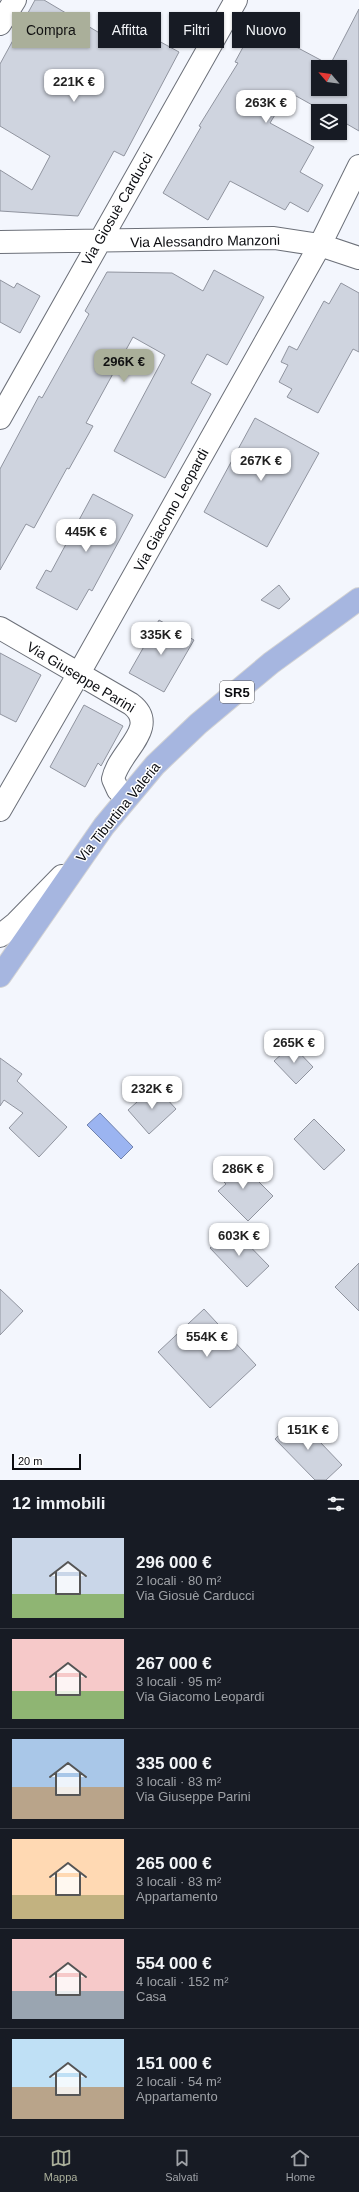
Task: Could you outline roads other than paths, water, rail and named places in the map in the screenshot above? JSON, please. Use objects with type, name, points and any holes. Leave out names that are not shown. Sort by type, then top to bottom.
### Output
[{"type":"main road","name":"Via Tiburtina Valeria","points":[[0,976],[84,854],[126,797],[164,755],[198,724],[271,663],[359,599]]},
{"type":"street","points":[[0,24],[15,0]]},
{"type":"street","name":"Via Giosuè Carducci","points":[[0,418],[236,0]]},
{"type":"street","name":"Via Giacomo Leopardi","points":[[0,810],[78,675],[320,245],[359,166]]},
{"type":"street","name":"Via Alessandro Manzoni","points":[[0,242],[98,242],[274,238],[320,245],[359,258]]},
{"type":"street","name":"Via Giuseppe Parini","points":[[0,628],[78,675],[131,704],[141,713],[143,725],[122,757],[113,779],[118,790],[126,797]]},
{"type":"street","points":[[0,936],[16,923],[84,854]]},
{"type":"water","points":[[100,1113],[133,1147],[121,1159],[87,1125]]}]
